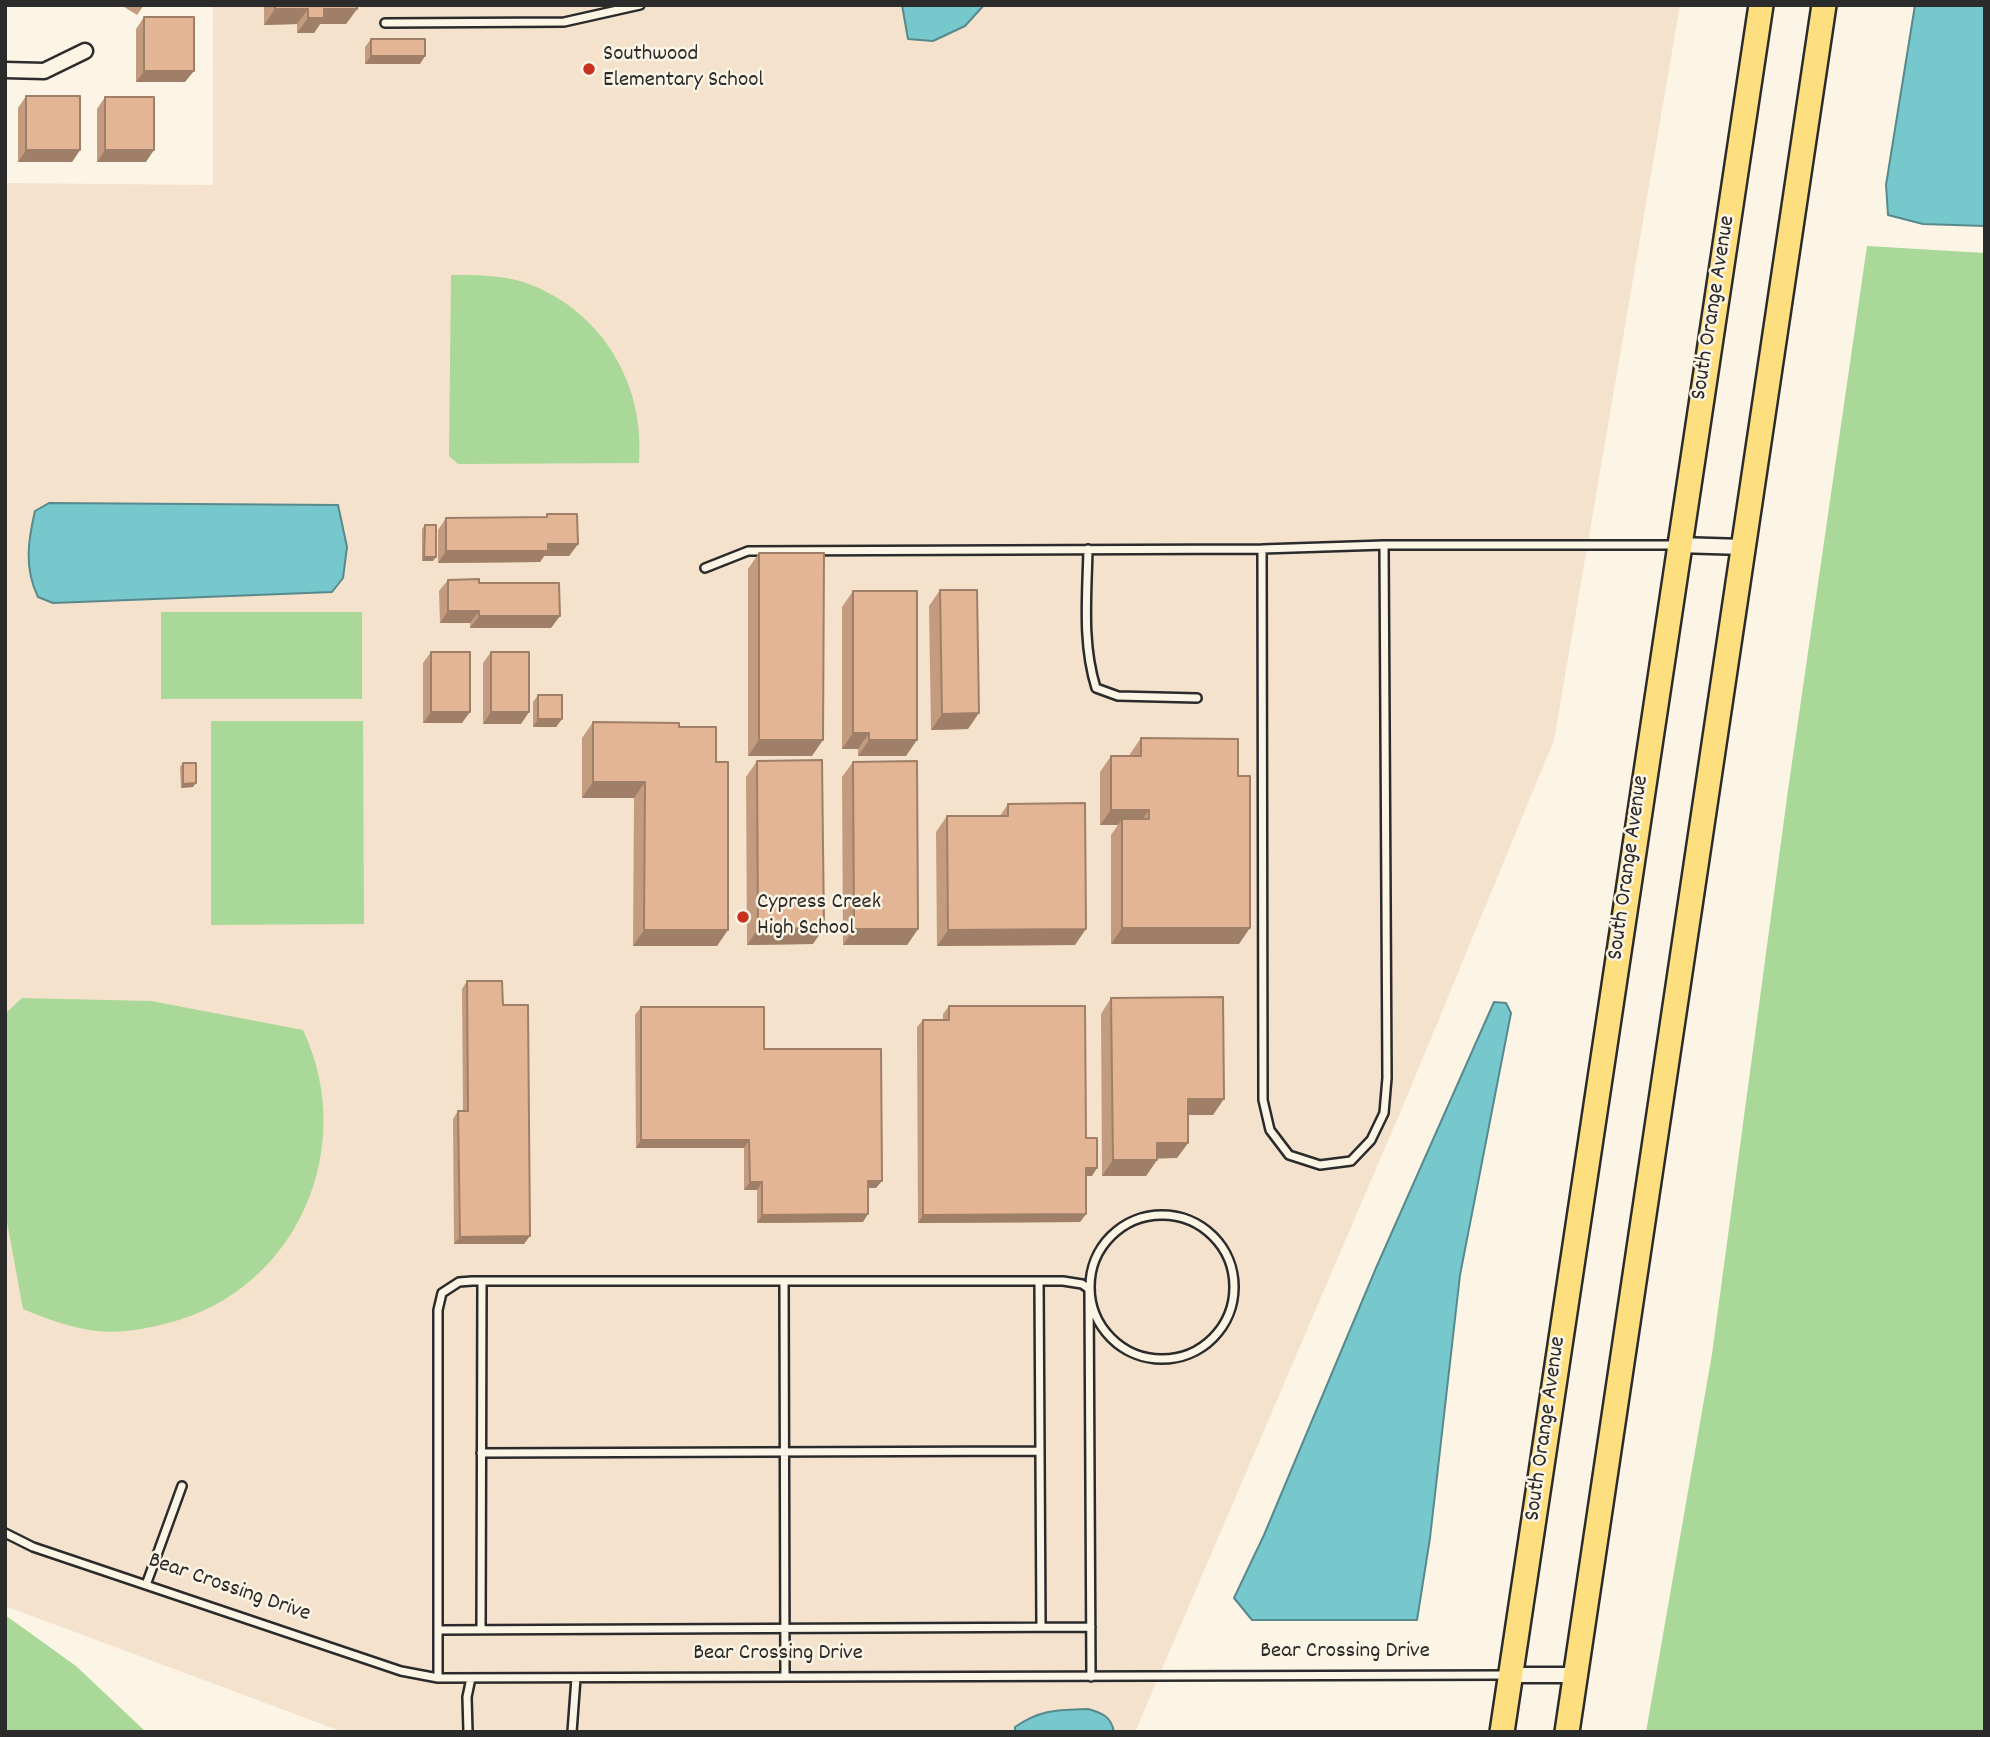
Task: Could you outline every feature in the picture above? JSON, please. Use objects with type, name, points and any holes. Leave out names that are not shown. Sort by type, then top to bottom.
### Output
[{"type":"main road","name":"South Orange Avenue","points":[[1502,1732],[1761,5]]},
{"type":"main road","points":[[1567,1732],[1824,5]]},
{"type":"street","points":[[5,70],[44,71],[85,51]]},
{"type":"street","points":[[1678,545],[1744,547]]},
{"type":"street","name":"Bear Crossing Drive","points":[[1510,1675],[1575,1675]]},
{"type":"lane","points":[[589,5],[589,16]]},
{"type":"lane","points":[[385,23],[564,22],[640,5]]},
{"type":"lane","points":[[1262,549],[1263,1100],[1270,1130],[1289,1155],[1320,1165],[1351,1161],[1371,1140],[1384,1113],[1387,1078],[1384,545]]},
{"type":"lane","points":[[705,568],[748,551],[1678,545]]},
{"type":"lane","points":[[1088,550],[1087,638],[1090,668],[1096,688],[1118,696],[1197,698]]},
{"type":"lane","points":[[1089,1289],[1093,1309],[1102,1328],[1116,1343],[1137,1356],[1161,1360],[1186,1356],[1207,1344],[1224,1326],[1233,1304],[1235,1279],[1228,1256],[1213,1236],[1193,1222],[1173,1216],[1152,1216],[1132,1221],[1114,1233],[1101,1248],[1092,1268],[1089,1289],[1091,1677]]},
{"type":"lane","points":[[481,1630],[482,1281]]},
{"type":"lane","points":[[438,1678],[439,1300],[450,1286],[459,1282],[482,1281],[1039,1281],[1073,1282],[1089,1289]]},
{"type":"lane","points":[[784,1281],[785,1677]]},
{"type":"lane","points":[[1039,1281],[1041,1627]]},
{"type":"lane","points":[[481,1453],[1040,1451]]},
{"type":"lane","points":[[146,1585],[182,1486]]},
{"type":"lane","name":"Bear Crossing Drive","points":[[5,1533],[33,1547],[401,1671],[438,1678],[1510,1675]]},
{"type":"lane","points":[[438,1630],[1091,1627]]},
{"type":"lane","points":[[468,1732],[467,1697],[471,1678]]},
{"type":"lane","points":[[572,1732],[576,1678]]},
{"type":"shaded area","name":"Cypress Creek High School","points":[[213,5],[1680,5],[1554,740],[1408,1094],[1135,1732],[343,1732],[5,1606],[5,183],[213,185]]},
{"type":"green space","points":[[1867,246],[1985,253],[1985,1732],[1646,1732],[1712,1354],[1788,790]]},
{"type":"green space","points":[[451,275],[495,276],[520,281],[548,293],[573,309],[594,328],[612,351],[625,376],[639,433],[639,463],[458,464],[449,456]]},
{"type":"green space","points":[[161,612],[362,612],[362,699],[161,699]]},
{"type":"green space","points":[[211,721],[363,721],[364,924],[211,925]]},
{"type":"green space","points":[[22,998],[151,1001],[303,1030],[319,1075],[324,1121],[319,1166],[304,1209],[282,1247],[251,1280],[213,1306],[168,1323],[137,1330],[105,1332],[84,1329],[23,1309],[5,1211],[5,1014]]},
{"type":"green space","points":[[5,1615],[76,1666],[146,1732],[5,1732]]},
{"type":"water","points":[[902,5],[984,5],[965,26],[933,41],[908,39]]},
{"type":"water","points":[[1915,5],[1985,5],[1985,226],[1923,224],[1888,215],[1886,185]]},
{"type":"water","points":[[49,503],[338,505],[347,547],[343,578],[332,592],[53,603],[38,597],[29,565],[35,511]]},
{"type":"water","points":[[1494,1002],[1506,1003],[1511,1013],[1460,1275],[1430,1538],[1417,1620],[1252,1620],[1234,1598],[1264,1535],[1376,1268]]},
{"type":"water","points":[[1088,1709],[1105,1716],[1111,1722],[1114,1732],[1015,1732],[1015,1727],[1041,1714],[1058,1710]]},
{"type":"building","points":[[275,5],[357,5],[357,9],[324,9],[324,18],[308,18],[308,9],[275,9]]},
{"type":"building","points":[[144,17],[194,17],[194,71],[144,71]]},
{"type":"building","points":[[371,39],[425,39],[425,56],[371,56]]},
{"type":"building","points":[[26,96],[80,96],[80,150],[26,150]]},
{"type":"building","points":[[105,97],[154,97],[154,150],[105,150]]},
{"type":"building","points":[[547,514],[577,514],[578,544],[548,544],[548,551],[446,551],[446,518],[547,517]]},
{"type":"building","points":[[425,525],[436,525],[436,557],[424,557]]},
{"type":"building","points":[[759,553],[824,553],[823,740],[759,740]]},
{"type":"building","points":[[479,579],[479,583],[559,583],[560,616],[479,616],[479,611],[448,611],[448,580]]},
{"type":"building","points":[[940,590],[977,590],[979,713],[942,714]]},
{"type":"building","points":[[853,591],[917,591],[917,740],[869,740],[869,733],[853,733]]},
{"type":"building","points":[[431,652],[470,652],[470,712],[431,712]]},
{"type":"building","points":[[491,652],[529,652],[529,712],[491,712]]},
{"type":"building","points":[[538,695],[562,695],[562,719],[538,719]]},
{"type":"building","points":[[593,722],[679,723],[679,727],[716,727],[716,762],[728,762],[728,930],[644,930],[645,782],[593,782]]},
{"type":"building","points":[[1141,738],[1238,739],[1238,776],[1250,776],[1250,928],[1122,928],[1122,819],[1149,819],[1149,810],[1111,810],[1111,756],[1141,756]]},
{"type":"building","points":[[822,760],[824,928],[758,929],[757,761]]},
{"type":"building","points":[[917,761],[918,929],[854,929],[853,762]]},
{"type":"building","points":[[183,763],[196,763],[196,783],[183,784]]},
{"type":"building","points":[[1085,803],[1086,929],[948,930],[947,816],[1008,816],[1008,804]]},
{"type":"building","points":[[467,981],[502,981],[503,1005],[528,1005],[530,1236],[460,1237],[458,1111],[468,1111]]},
{"type":"building","points":[[1223,997],[1224,1099],[1188,1099],[1188,1143],[1157,1143],[1157,1160],[1113,1160],[1111,998]]},
{"type":"building","points":[[949,1006],[1085,1006],[1086,1138],[1097,1138],[1097,1168],[1086,1168],[1086,1214],[923,1215],[923,1020],[949,1020]]},
{"type":"building","points":[[641,1007],[764,1007],[764,1049],[881,1049],[882,1181],[868,1181],[868,1214],[762,1215],[762,1182],[750,1182],[749,1140],[641,1140]]},
{"type":"place","name":"Southwood Elementary School","points":[[589,69]]},
{"type":"place","name":"Cypress Creek High School","points":[[743,917]]}]
